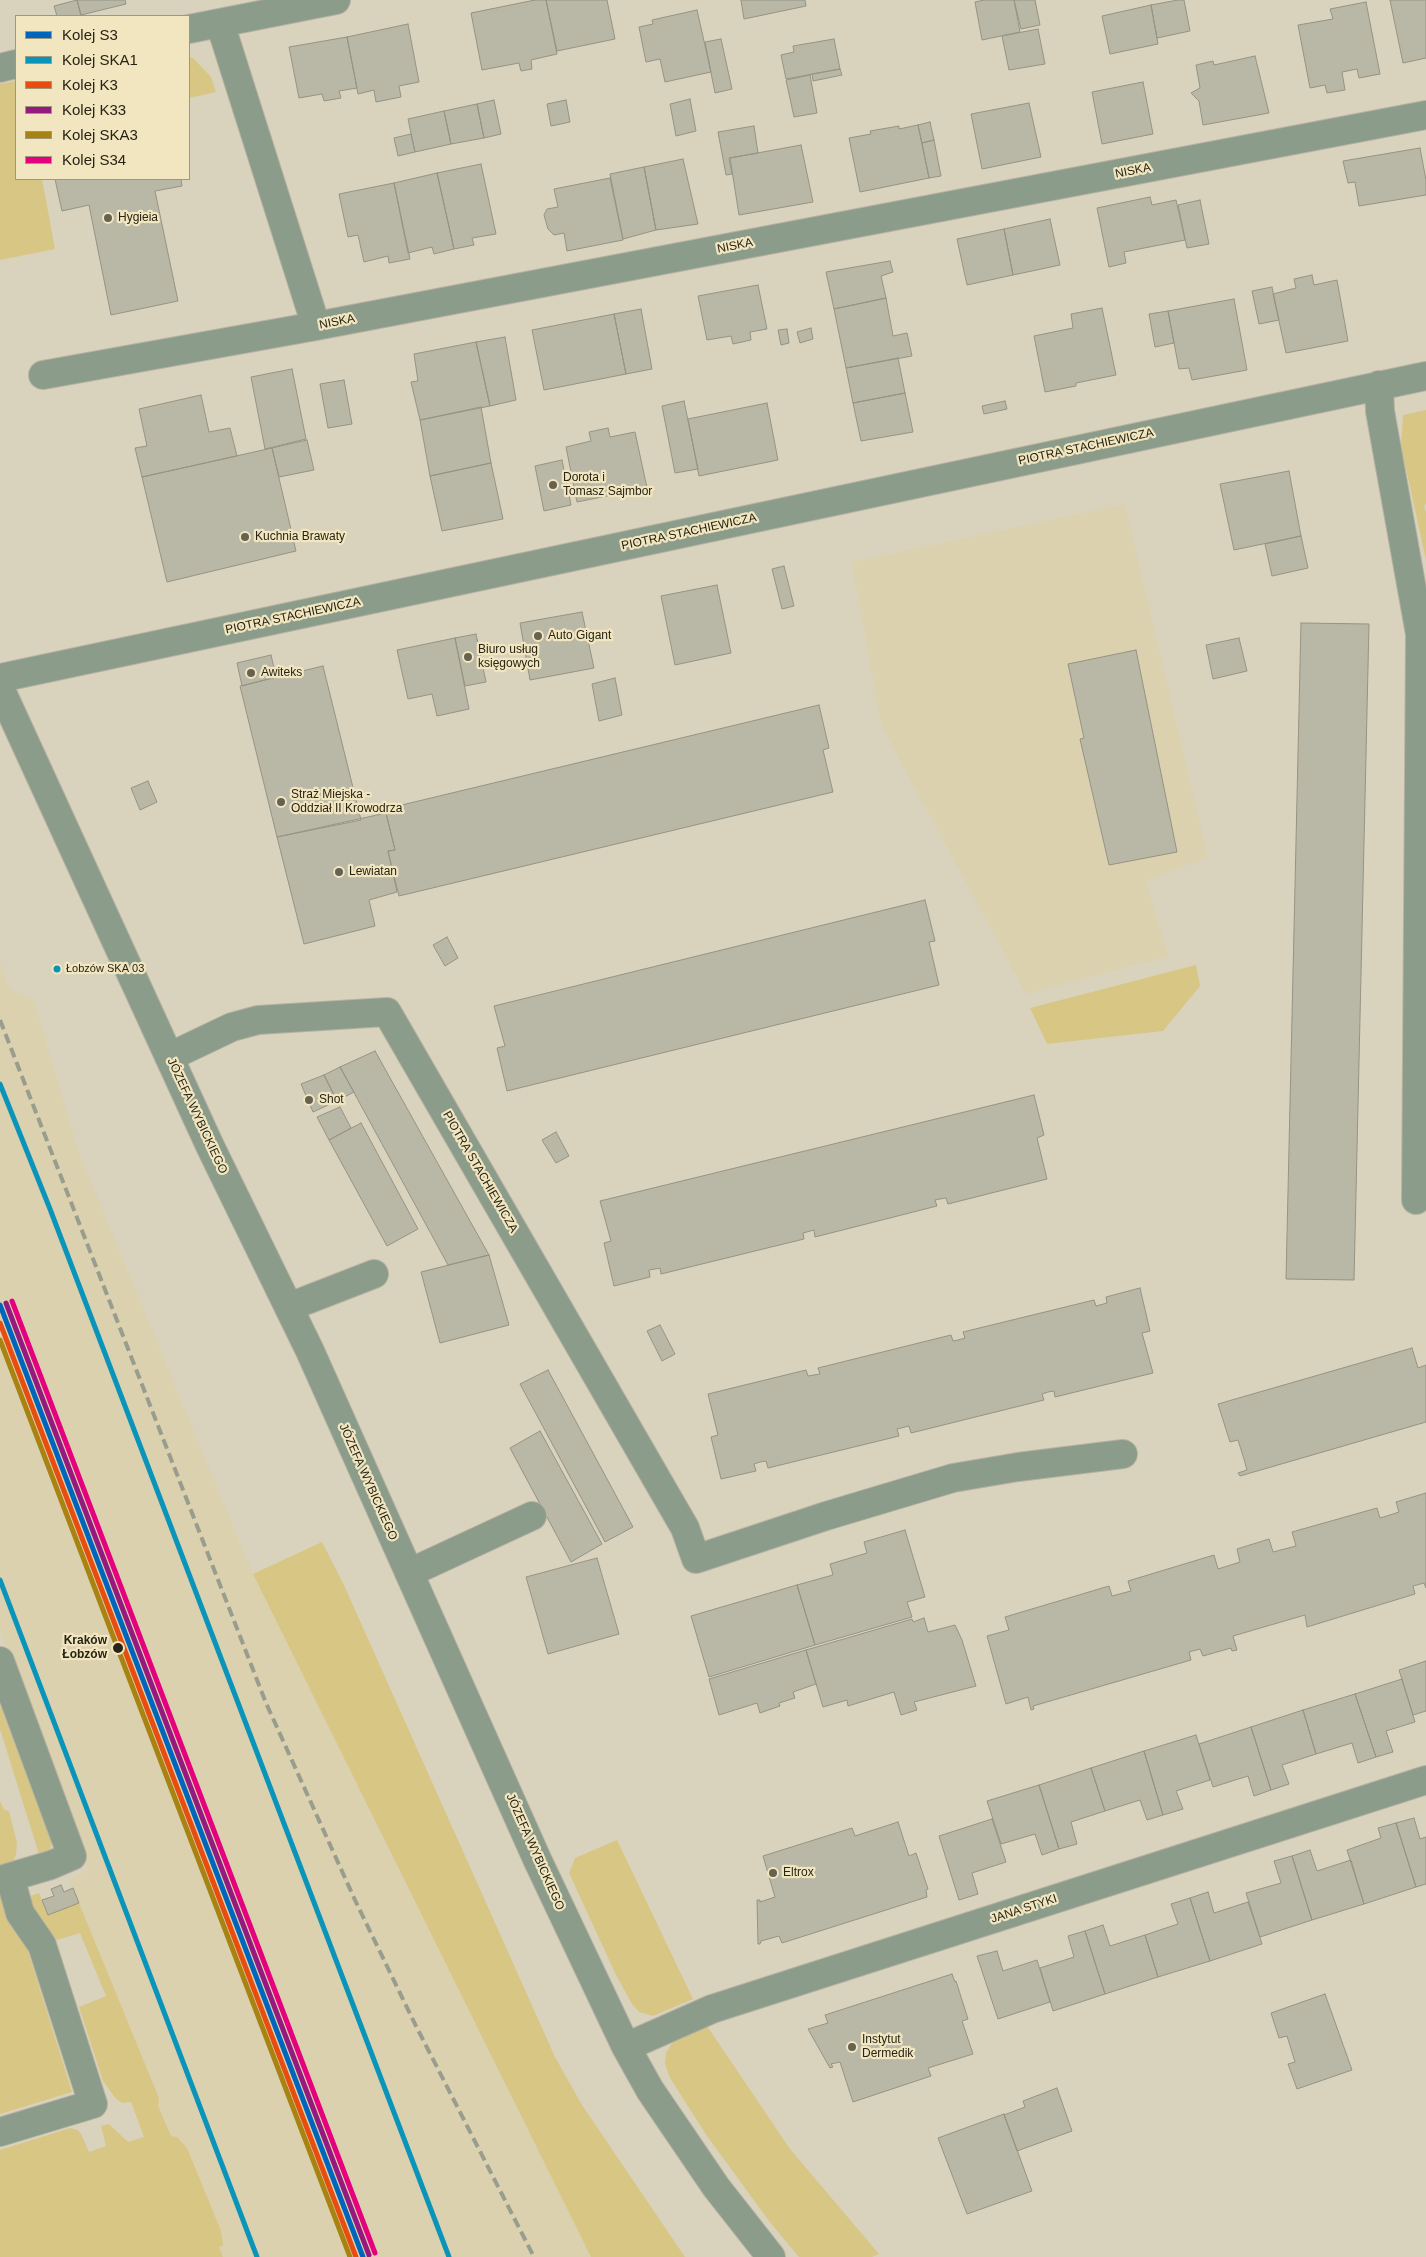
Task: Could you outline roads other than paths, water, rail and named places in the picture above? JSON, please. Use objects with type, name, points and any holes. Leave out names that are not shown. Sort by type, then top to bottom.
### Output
[{"type":"street","points":[[190,29],[336,0]]},
{"type":"street","points":[[220,23],[316,326]]},
{"type":"street","points":[[0,68],[15,64]]},
{"type":"street","name":"NISKA","points":[[43,375],[316,326],[1426,115]]},
{"type":"street","name":"PIOTRA STACHIEWICZA","points":[[0,678],[1426,376]]},
{"type":"street","points":[[1379,385],[1380,411],[1420,634],[1416,1200]]},
{"type":"street","name":"JÓZEFA WYBICKIEGO","points":[[0,688],[169,1057],[289,1307],[541,1867],[626,2046],[650,2090],[710,2179],[771,2257]]},
{"type":"street","name":"PIOTRA STACHIEWICZA","points":[[169,1057],[232,1027],[258,1020],[387,1012],[685,1528],[696,1559],[826,1516],[953,1478],[1018,1467],[1123,1454]]},
{"type":"street","points":[[289,1307],[374,1274]]},
{"type":"street","points":[[409,1573],[532,1516]]},
{"type":"street","points":[[0,1661],[72,1856],[51,1865],[5,1879],[20,1913],[42,1945],[92,2104],[0,2132]]},
{"type":"street","name":"JANA STYKI","points":[[626,2046],[712,2009],[1426,1780]]},
{"type":"railway","points":[[0,1020],[266,1703],[355,1900],[415,2024],[534,2257]]},
{"type":"rail line","name":"SKA1","points":[[0,1084],[50,1209],[449,2257]]},
{"type":"rail line","name":"S34","points":[[12,1301],[375,2253]]},
{"type":"rail line","name":"K33","points":[[6,1303],[369,2255]]},
{"type":"rail line","name":"S3","points":[[0,1305],[363,2257]]},
{"type":"rail line","name":"K3","points":[[0,1323],[356,2257]]},
{"type":"rail line","name":"SKA3","points":[[0,1340],[350,2257]]},
{"type":"rail line","name":"SKA1","points":[[0,1580],[257,2257]]},
{"type":"place","name":"Hygieia","points":[[108,218]]},
{"type":"place","name":"Dorota i Tomasz Sajmbor","points":[[553,485]]},
{"type":"place","name":"Kuchnia Brawaty","points":[[245,537]]},
{"type":"place","name":"Auto Gigant","points":[[538,636]]},
{"type":"place","name":"Biuro usług księgowych","points":[[468,657]]},
{"type":"place","name":"Awiteks","points":[[251,673]]},
{"type":"place","name":"Straż Miejska - Oddział II Krowodrza","points":[[281,802]]},
{"type":"place","name":"Lewiatan","points":[[339,872]]},
{"type":"place","name":"Łobzów SKA 03","points":[[57,969]]},
{"type":"place","name":"Shot","points":[[309,1100]]},
{"type":"place","name":"Kraków Łobzów","points":[[118,1648]]},
{"type":"place","name":"Eltrox","points":[[773,1873]]},
{"type":"place","name":"Instytut Dermedik","points":[[852,2047]]}]
